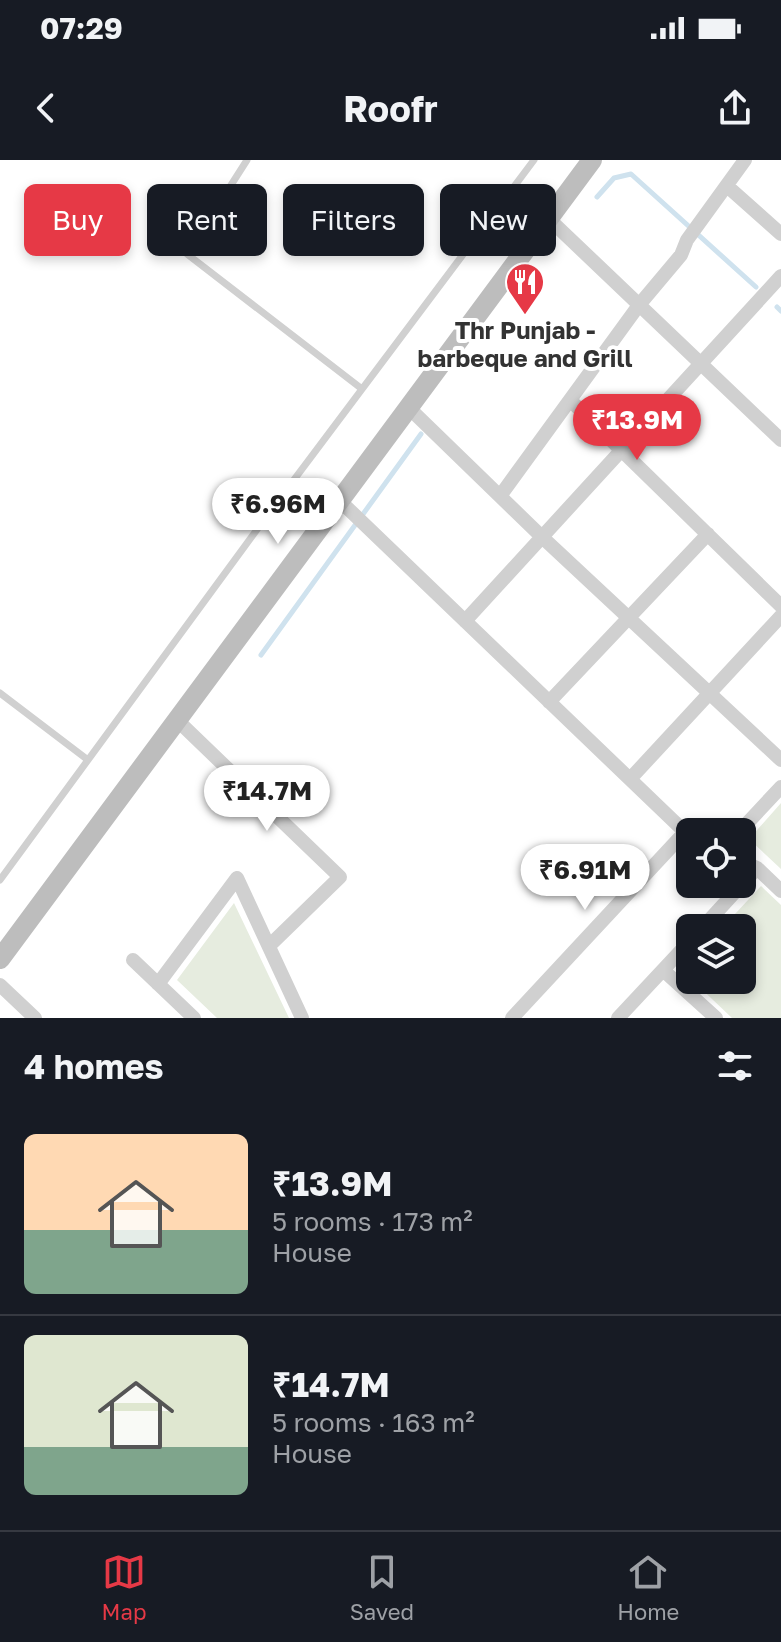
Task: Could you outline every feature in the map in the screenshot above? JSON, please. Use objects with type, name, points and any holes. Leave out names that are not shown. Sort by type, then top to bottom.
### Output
[{"type":"street","points":[[556,207],[592,160]]},
{"type":"street","points":[[500,496],[639,305],[681,255],[689,237],[745,160]]},
{"type":"street","points":[[727,186],[781,234]]},
{"type":"street","points":[[556,226],[781,440]]},
{"type":"street","points":[[0,959],[177,720],[346,507],[408,407],[520,256]]},
{"type":"street","points":[[465,621],[701,364],[778,286]]},
{"type":"street","points":[[570,400],[781,606]]},
{"type":"street","points":[[408,407],[781,760]]},
{"type":"street","points":[[346,507],[676,823]]},
{"type":"street","points":[[549,702],[708,534]]},
{"type":"street","points":[[630,779],[781,616]]},
{"type":"street","points":[[177,720],[340,877],[269,946]]},
{"type":"street","points":[[752,818],[781,787]]},
{"type":"street","points":[[512,1018],[676,847]]},
{"type":"street","points":[[715,914],[757,868],[781,891]]},
{"type":"street","points":[[158,984],[237,878],[302,1018]]},
{"type":"street","points":[[618,1018],[676,956]]},
{"type":"street","points":[[133,960],[194,1018]]},
{"type":"street","points":[[663,970],[716,1018]]},
{"type":"street","points":[[0,985],[35,1018]]},
{"type":"lane","points":[[247,160],[187,254],[362,389]]},
{"type":"lane","points":[[0,880],[534,160]]},
{"type":"lane","points":[[0,693],[88,760]]},
{"type":"shaded area","points":[[781,803],[781,869],[756,846],[756,831]]},
{"type":"shaded area","points":[[761,886],[781,905],[781,1018],[732,1018],[707,994],[756,994],[756,914],[735,914],[750,898],[756,898],[756,891]]},
{"type":"shaded area","points":[[234,903],[289,1018],[217,1018],[177,980]]},
{"type":"waterway","points":[[597,197],[614,178],[631,174],[756,287]]},
{"type":"waterway","points":[[777,307],[781,311]]},
{"type":"waterway","points":[[261,655],[421,434]]},
{"type":"place","name":"Thr Punjab - barbeque and Grill","points":[[525,316]]}]
